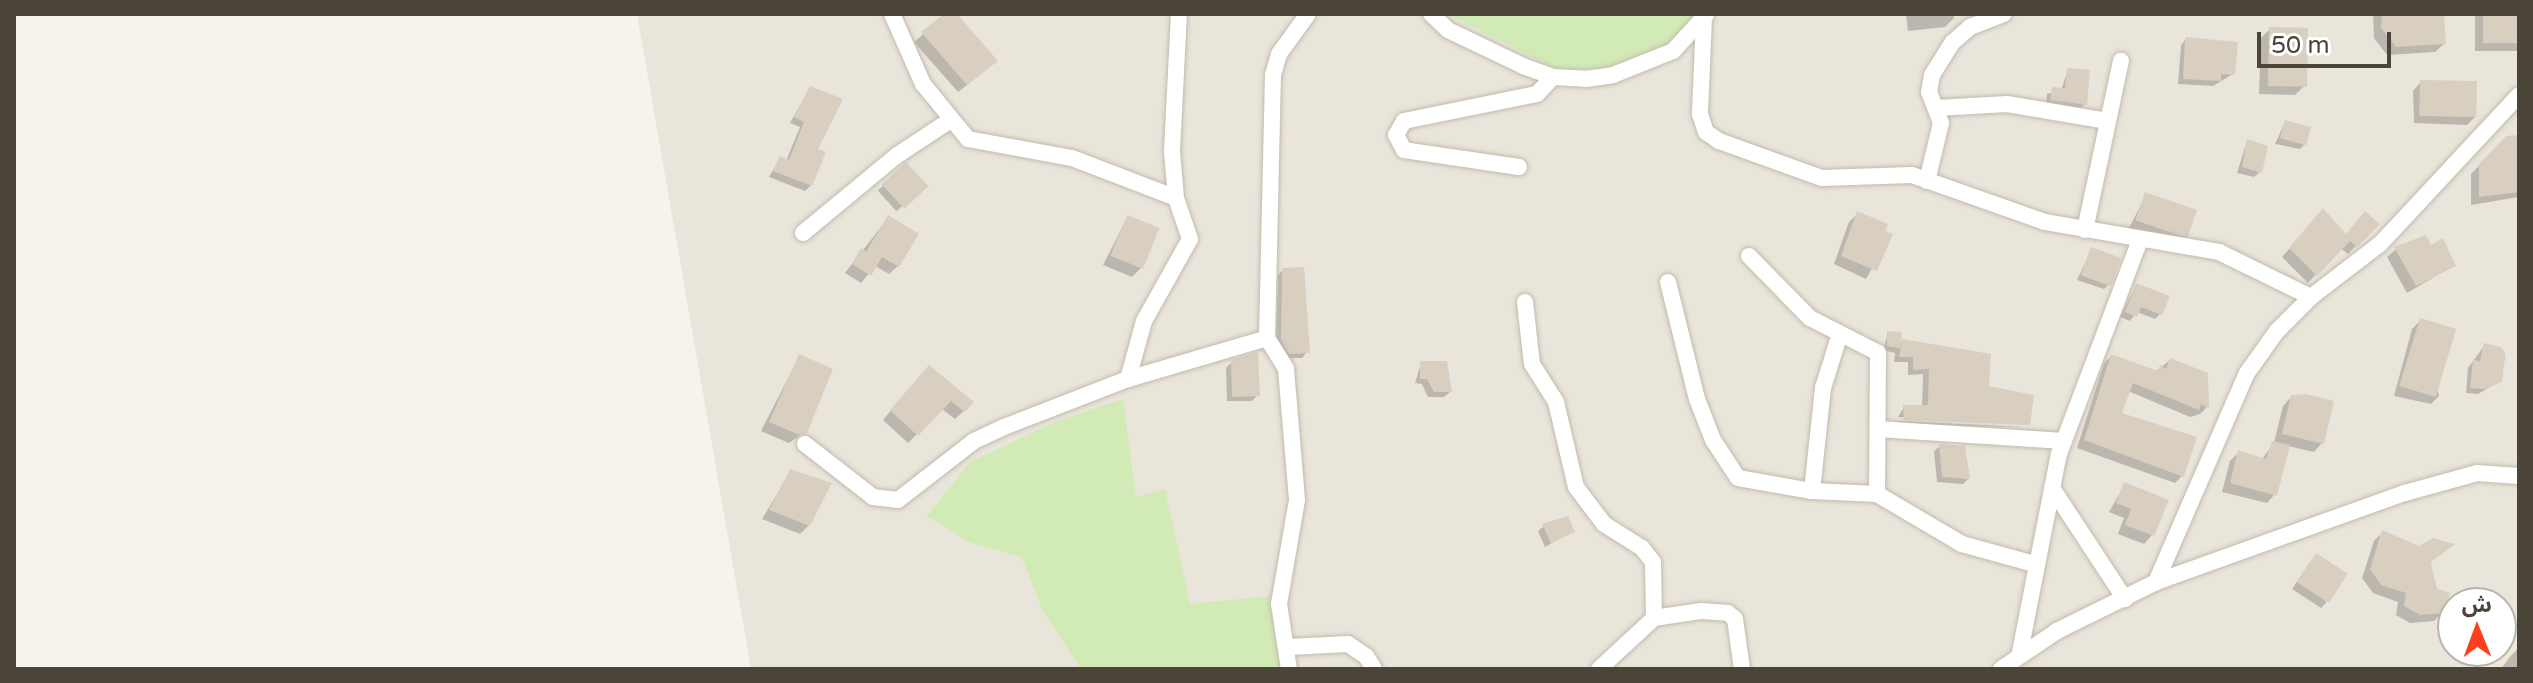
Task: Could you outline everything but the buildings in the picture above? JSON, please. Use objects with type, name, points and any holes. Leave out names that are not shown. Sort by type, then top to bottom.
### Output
[{"type":"street","points":[[892,14],[916,71],[949,121],[974,141],[1072,158],[1176,198]]},
{"type":"street","points":[[1128,379],[1144,321],[1189,245],[1176,198],[1172,151],[1179,14]]},
{"type":"street","points":[[1289,669],[1279,604],[1296,485],[1286,369],[1267,338],[1273,75],[1279,54],[1308,14]]},
{"type":"street","points":[[1431,14],[1448,30],[1553,77],[1603,77],[1647,62],[1673,51],[1706,16]]},
{"type":"street","points":[[1927,181],[1941,123],[1929,82],[1953,42],[1970,27],[2004,14]]},
{"type":"street","points":[[1706,16],[1700,114],[1706,132],[1822,178],[1900,174],[2085,230],[2219,252],[2311,297]]},
{"type":"street","points":[[2085,230],[2121,61]]},
{"type":"street","points":[[1519,167],[1404,150],[1396,135],[1404,121],[1537,94],[1553,77]]},
{"type":"street","points":[[2156,582],[2247,373],[2277,331],[2311,297],[2391,233],[2517,99]]},
{"type":"street","points":[[1937,108],[2007,104],[2108,121]]},
{"type":"street","points":[[803,233],[896,156],[949,121]]},
{"type":"street","points":[[2020,652],[2034,564],[2064,441],[2140,240]]},
{"type":"street","points":[[1749,256],[1788,302],[1839,337],[1878,353],[1877,494]]},
{"type":"street","points":[[1668,282],[1697,399],[1731,472],[1744,480],[1812,491],[1877,494],[1962,544],[2034,564]]},
{"type":"street","points":[[1525,302],[1532,364],[1556,402],[1576,487],[1604,524],[1642,548],[1653,562],[1654,618]]},
{"type":"street","points":[[1812,491],[1823,388],[1839,337]]},
{"type":"street","points":[[805,444],[873,497],[898,500],[974,441],[1128,379],[1267,338]]},
{"type":"street","points":[[1878,429],[2064,441]]},
{"type":"street","points":[[2001,669],[2020,652],[2156,582],[2405,493],[2477,473],[2519,476]]},
{"type":"street","points":[[2052,488],[2125,599]]},
{"type":"street","points":[[1599,669],[1654,618],[1728,613],[1738,627],[1742,669]]},
{"type":"street","points":[[1288,647],[1348,644],[1374,669]]},
{"type":"shaded area","points":[[637,14],[2519,14],[2519,669],[751,669]]},
{"type":"shaded area","points":[[2519,612],[2519,669],[2480,669],[2517,667]]},
{"type":"green space","points":[[1447,14],[1703,14],[1681,42],[1613,67],[1560,71]]},
{"type":"green space","points":[[1123,399],[1136,497],[1165,489],[1190,604],[1270,596],[1281,669],[1081,669],[1042,610],[1022,557],[968,542],[927,516],[970,462],[1057,421]]}]
